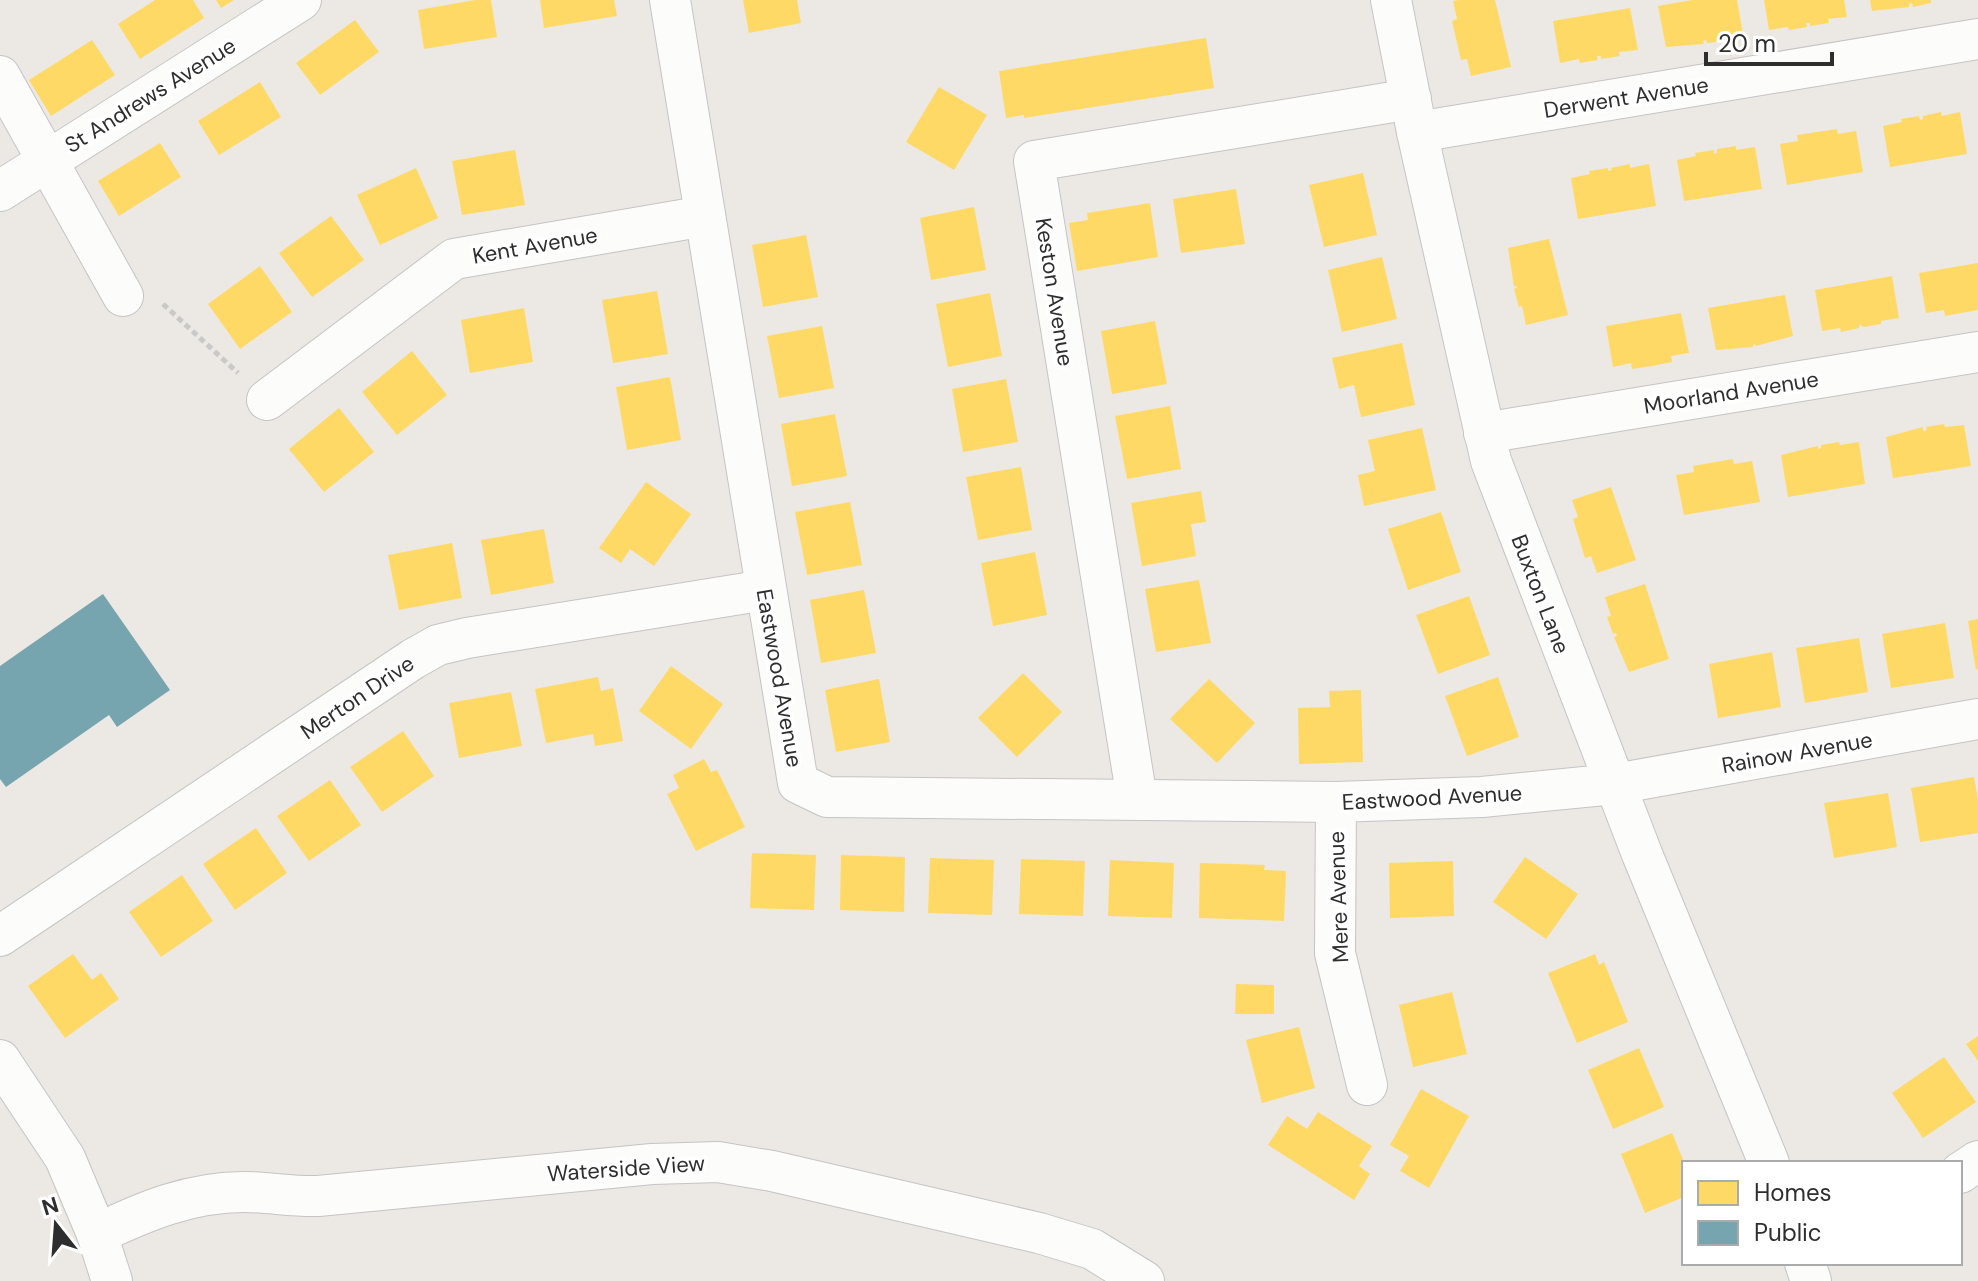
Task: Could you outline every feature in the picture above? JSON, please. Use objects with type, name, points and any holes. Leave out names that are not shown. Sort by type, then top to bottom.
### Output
[{"type":"street","name":"St Andrews Avenue","points":[[0,191],[301,0]]},
{"type":"street","name":"Eastwood Avenue","points":[[670,0],[798,783],[827,797],[1336,802],[1482,797],[1615,784]]},
{"type":"street","name":"Buxton Lane","points":[[1391,0],[1484,433],[1509,511],[1615,784],[1768,1161]]},
{"type":"street","name":"Derwent Avenue","points":[[1414,115],[1978,39]]},
{"type":"street","points":[[0,76],[123,296]]},
{"type":"street","name":"Keston Avenue","points":[[1137,799],[1034,161],[1414,115]]},
{"type":"street","name":"Kent Avenue","points":[[267,400],[454,259],[705,216]]},
{"type":"street","name":"Moorland Avenue","points":[[1484,433],[1978,352]]},
{"type":"street","name":"Merton Drive","points":[[0,936],[438,645],[765,590]]},
{"type":"street","name":"Rainow Avenue","points":[[1615,784],[1978,719]]},
{"type":"street","name":"Mere Avenue","points":[[1336,802],[1335,953],[1367,1085]]},
{"type":"street","points":[[0,1060],[65,1158],[97,1234],[112,1281]]},
{"type":"street","name":"Waterside View","points":[[97,1234],[140,1213],[193,1196],[248,1192],[318,1196],[652,1164],[718,1162],[772,1171],[1039,1233],[1092,1249],[1144,1281]]},
{"type":"path","points":[[123,296],[151,292],[267,400]]},
{"type":"building: Homes","points":[[155,0],[193,0],[204,18],[140,59],[118,24]]},
{"type":"building: Homes","points":[[216,0],[234,0],[221,8]]},
{"type":"building: Homes","points":[[491,0],[497,37],[424,49],[418,10]]},
{"type":"building: Homes","points":[[540,0],[614,0],[617,16],[544,28]]},
{"type":"building: Homes","points":[[743,0],[797,0],[801,23],[749,33]]},
{"type":"building: Homes","points":[[1495,0],[1511,67],[1471,76],[1467,59],[1461,60],[1452,21],[1457,19],[1453,1]]},
{"type":"building: Homes","points":[[1692,0],[1737,0],[1743,34],[1725,37],[1725,41],[1707,43],[1706,40],[1704,44],[1666,47],[1658,6]]},
{"type":"building: Homes","points":[[1764,0],[1844,0],[1847,17],[1828,19],[1829,23],[1810,26],[1806,23],[1807,27],[1789,30],[1788,27],[1769,30]]},
{"type":"building: Homes","points":[[1870,0],[1931,0],[1931,3],[1913,7],[1912,3],[1909,7],[1872,11]]},
{"type":"building: Homes","points":[[1630,8],[1638,50],[1619,52],[1620,56],[1601,59],[1597,56],[1598,60],[1580,63],[1579,59],[1560,63],[1553,21]]},
{"type":"building: Homes","points":[[355,20],[379,52],[320,95],[296,63]]},
{"type":"building: Homes","points":[[1206,38],[1214,88],[1024,118],[1024,115],[1006,118],[999,71]]},
{"type":"building: Homes","points":[[92,40],[115,75],[51,116],[29,80]]},
{"type":"building: Homes","points":[[260,82],[281,117],[219,155],[198,121]]},
{"type":"building: Homes","points":[[939,87],[987,115],[954,170],[906,142]]},
{"type":"building: Homes","points":[[1941,112],[1942,116],[1960,112],[1967,154],[1890,167],[1883,126],[1919,116],[1920,120],[1923,116]]},
{"type":"building: Homes","points":[[1837,129],[1838,134],[1856,131],[1863,172],[1787,185],[1780,144],[1798,141],[1797,135]]},
{"type":"building: Homes","points":[[160,143],[181,177],[119,216],[98,181]]},
{"type":"building: Homes","points":[[1736,146],[1736,150],[1755,147],[1762,189],[1684,201],[1677,160],[1696,156],[1695,153],[1714,150],[1714,154],[1717,149]]},
{"type":"building: Homes","points":[[515,150],[525,205],[462,215],[452,161]]},
{"type":"building: Homes","points":[[1630,164],[1630,168],[1649,164],[1656,206],[1578,219],[1571,178],[1590,174],[1589,171],[1608,168],[1608,171]]},
{"type":"building: Homes","points":[[416,168],[438,218],[380,245],[357,195]]},
{"type":"building: Homes","points":[[1363,173],[1377,235],[1324,247],[1309,185]]},
{"type":"building: Homes","points":[[1236,189],[1245,244],[1181,253],[1173,199]]},
{"type":"building: Homes","points":[[1150,203],[1158,257],[1077,271],[1069,223],[1088,220],[1087,213]]},
{"type":"building: Homes","points":[[974,207],[986,270],[931,280],[920,218]]},
{"type":"building: Homes","points":[[331,216],[364,260],[312,297],[279,253]]},
{"type":"building: Homes","points":[[806,235],[818,297],[763,307],[752,245]]},
{"type":"building: Homes","points":[[1549,239],[1568,315],[1526,325],[1514,289],[1518,287],[1514,286],[1508,248]]},
{"type":"building: Homes","points":[[1382,257],[1397,319],[1342,332],[1328,270]]},
{"type":"building: Homes","points":[[1978,263],[1978,310],[1945,316],[1944,310],[1926,313],[1919,273]]},
{"type":"building: Homes","points":[[260,266],[292,312],[240,349],[208,304]]},
{"type":"building: Homes","points":[[1892,276],[1899,318],[1863,327],[1860,324],[1859,328],[1841,332],[1840,328],[1822,331],[1815,290]]},
{"type":"building: Homes","points":[[657,291],[668,354],[613,363],[602,300]]},
{"type":"building: Homes","points":[[990,293],[1002,356],[948,367],[936,304]]},
{"type":"building: Homes","points":[[1785,295],[1793,336],[1756,346],[1754,343],[1753,347],[1716,350],[1708,308]]},
{"type":"building: Homes","points":[[524,308],[533,362],[470,373],[461,320]]},
{"type":"building: Homes","points":[[1681,313],[1689,353],[1671,356],[1672,362],[1652,366],[1632,369],[1631,363],[1613,367],[1606,326]]},
{"type":"building: Homes","points":[[1155,321],[1167,384],[1112,394],[1101,331]]},
{"type":"building: Homes","points":[[822,326],[834,388],[779,398],[767,336]]},
{"type":"building: Homes","points":[[1402,343],[1415,405],[1361,417],[1354,385],[1339,389],[1332,358]]},
{"type":"building: Homes","points":[[412,351],[447,395],[397,435],[362,392]]},
{"type":"building: Homes","points":[[670,377],[681,440],[627,450],[616,387]]},
{"type":"building: Homes","points":[[1006,379],[1018,442],[963,452],[952,389]]},
{"type":"building: Homes","points":[[1170,406],[1181,469],[1127,479],[1115,416]]},
{"type":"building: Homes","points":[[339,408],[374,452],[324,492],[289,449]]},
{"type":"building: Homes","points":[[835,414],[847,476],[792,486],[781,424]]},
{"type":"building: Homes","points":[[1944,424],[1945,427],[1964,425],[1971,466],[1893,478],[1886,437]]},
{"type":"building: Homes","points":[[1422,428],[1436,490],[1364,506],[1358,475],[1375,471],[1368,440]]},
{"type":"building: Homes","points":[[1839,442],[1840,445],[1859,442],[1865,484],[1788,497],[1781,455]]},
{"type":"building: Homes","points":[[1733,459],[1734,464],[1752,461],[1760,502],[1684,515],[1676,475],[1694,472],[1693,466]]},
{"type":"building: Homes","points":[[1021,467],[1032,530],[978,540],[966,477]]},
{"type":"building: Homes","points":[[646,482],[691,514],[654,566],[630,549],[621,563],[599,548]]},
{"type":"building: Homes","points":[[1611,487],[1636,560],[1597,573],[1591,556],[1585,558],[1573,519],[1578,517],[1572,500]]},
{"type":"building: Homes","points":[[1201,491],[1206,522],[1191,524],[1196,556],[1142,566],[1131,503]]},
{"type":"building: Homes","points":[[850,502],[862,565],[807,575],[795,512]]},
{"type":"building: Homes","points":[[1441,512],[1461,572],[1408,590],[1388,529]]},
{"type":"building: Homes","points":[[544,529],[554,583],[491,595],[481,540]]},
{"type":"building: Homes","points":[[452,543],[462,598],[399,610],[388,555]]},
{"type":"building: Homes","points":[[1035,552],[1047,615],[993,626],[981,563]]},
{"type":"building: Homes","points":[[1199,580],[1211,643],[1156,652],[1145,589]]},
{"type":"building: Homes","points":[[1645,584],[1669,659],[1629,672],[1614,637],[1616,633],[1613,634],[1607,617],[1611,616],[1605,597]]},
{"type":"building: Homes","points":[[864,590],[876,653],[821,663],[810,600]]},
{"type":"building: Homes","points":[[1469,596],[1490,655],[1438,674],[1416,615]]},
{"type":"building: Homes","points":[[1978,619],[1978,669],[1976,670],[1968,621]]},
{"type":"building: Homes","points":[[1945,623],[1954,678],[1891,688],[1882,634]]},
{"type":"building: Homes","points":[[1859,638],[1868,692],[1805,703],[1796,648]]},
{"type":"building: Homes","points":[[1772,652],[1781,707],[1718,718],[1709,664]]},
{"type":"building: Homes","points":[[671,666],[723,704],[691,749],[639,711]]},
{"type":"building: Homes","points":[[1023,673],[1062,712],[1017,757],[978,718]]},
{"type":"building: Homes","points":[[598,677],[601,691],[613,688],[623,741],[595,746],[593,734],[546,743],[535,689]]},
{"type":"building: Homes","points":[[1498,677],[1519,737],[1467,756],[1445,696]]},
{"type":"building: Homes","points":[[879,679],[890,742],[836,752],[825,690]]},
{"type":"building: Homes","points":[[1209,679],[1255,723],[1217,763],[1170,719]]},
{"type":"building: Homes","points":[[1361,690],[1363,762],[1299,764],[1298,708],[1330,707],[1329,691]]},
{"type":"building: Homes","points":[[511,692],[522,746],[459,758],[449,703]]},
{"type":"building: Homes","points":[[403,731],[434,776],[382,812],[350,767]]},
{"type":"building: Homes","points":[[704,759],[711,772],[717,770],[745,827],[696,851],[667,794],[679,788],[673,775]]},
{"type":"building: Homes","points":[[1974,777],[1978,799],[1978,833],[1920,842],[1911,788]]},
{"type":"building: Homes","points":[[330,780],[361,825],[309,861],[277,816]]},
{"type":"building: Homes","points":[[1888,793],[1897,847],[1834,858],[1824,803]]},
{"type":"building: Homes","points":[[256,828],[287,873],[235,910],[203,864]]},
{"type":"building: Homes","points":[[752,853],[816,855],[814,910],[750,908]]},
{"type":"building: Homes","points":[[841,855],[905,857],[904,912],[840,910]]},
{"type":"building: Homes","points":[[1525,857],[1578,894],[1546,939],[1493,902]]},
{"type":"building: Homes","points":[[930,858],[994,860],[992,915],[928,913]]},
{"type":"building: Homes","points":[[1021,859],[1085,861],[1083,916],[1019,914]]},
{"type":"building: Homes","points":[[1110,860],[1174,863],[1172,918],[1108,916]]},
{"type":"building: Homes","points":[[1453,861],[1454,916],[1390,918],[1389,863]]},
{"type":"building: Homes","points":[[1200,863],[1265,865],[1264,870],[1286,871],[1284,921],[1199,918]]},
{"type":"building: Homes","points":[[182,875],[213,921],[161,957],[129,912]]},
{"type":"building: Homes","points":[[73,954],[92,980],[101,973],[119,999],[65,1038],[28,986]]},
{"type":"building: Homes","points":[[1595,954],[1599,965],[1604,962],[1628,1022],[1577,1043],[1548,973]]},
{"type":"building: Homes","points":[[1236,984],[1274,985],[1274,1014],[1235,1014]]},
{"type":"building: Homes","points":[[1452,992],[1467,1054],[1413,1067],[1399,1005]]},
{"type":"building: Homes","points":[[1299,1027],[1315,1088],[1262,1103],[1246,1040]]},
{"type":"building: Homes","points":[[1978,1036],[1978,1061],[1966,1044]]},
{"type":"building: Homes","points":[[1639,1048],[1664,1107],[1613,1129],[1588,1070]]},
{"type":"building: Homes","points":[[1944,1057],[1976,1102],[1923,1138],[1892,1093]]},
{"type":"building: Homes","points":[[1421,1089],[1469,1116],[1429,1188],[1400,1171],[1409,1156],[1390,1145]]},
{"type":"building: Homes","points":[[1318,1112],[1372,1146],[1359,1166],[1370,1174],[1354,1200],[1268,1145],[1287,1116],[1307,1129]]},
{"type":"building: Homes","points":[[1672,1133],[1684,1161],[1682,1198],[1645,1213],[1621,1154]]},
{"type":"building: Public","points":[[103,594],[170,690],[117,727],[109,715],[6,787],[0,779],[0,666]]}]
